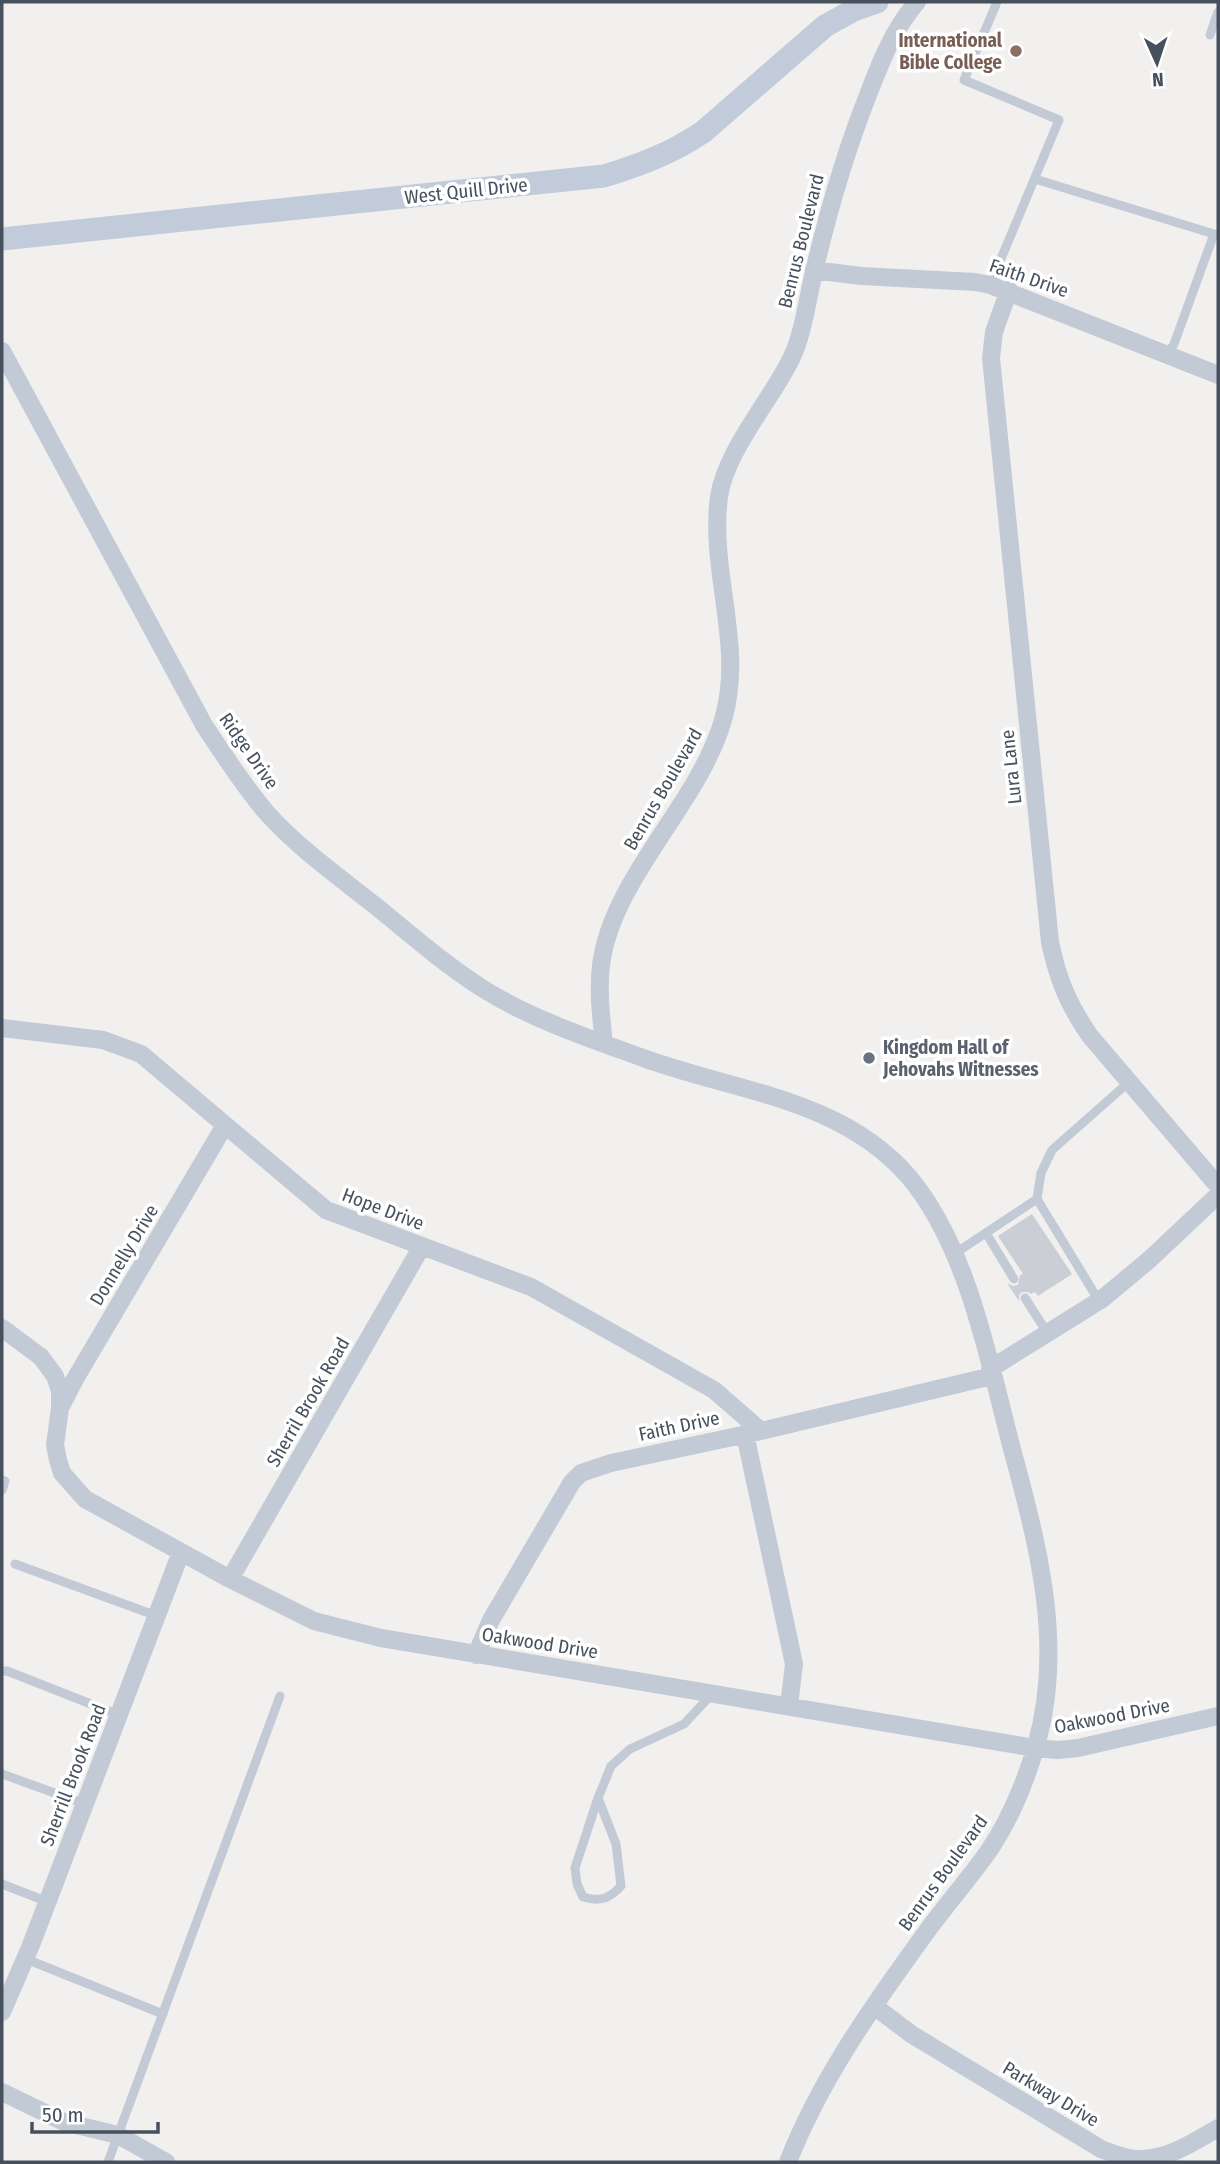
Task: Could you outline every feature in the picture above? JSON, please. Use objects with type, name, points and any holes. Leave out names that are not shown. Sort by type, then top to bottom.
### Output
[{"type":"street","name":"West Quill Drive","points":[[2,239],[604,176],[647,163],[682,146],[703,132],[825,26],[854,10],[877,2]]},
{"type":"street","name":"Benrus Boulevard","points":[[788,2162],[840,2055],[917,1944],[989,1850],[1018,1798],[1045,1710],[1048,1661],[1046,1607],[1033,1529],[978,1323],[954,1254],[936,1216],[907,1176],[890,1158],[851,1128],[776,1096],[672,1068],[604,1043],[600,1003],[601,963],[614,919],[627,893],[709,758],[724,717],[731,674],[718,536],[719,496],[733,460],[792,357],[837,180],[854,130],[888,45],[902,20],[917,2]]},
{"type":"street","name":"Faith Drive","points":[[814,270],[990,285],[1009,290],[1218,375]]},
{"type":"street","name":"Lura Lane","points":[[1009,290],[994,332],[992,358],[1050,942],[1057,974],[1072,1009],[1090,1036],[1218,1186]]},
{"type":"street","name":"Ridge Drive","points":[[2,351],[204,725],[268,813],[313,857],[479,986],[537,1016],[604,1043]]},
{"type":"street","name":"Hope Drive","points":[[2,1028],[103,1040],[125,1046],[153,1062],[326,1210],[531,1287],[714,1390],[753,1432]]},
{"type":"street","name":"Donnelly Drive","points":[[60,1408],[225,1125]]},
{"type":"street","name":"Faith Drive","points":[[476,1654],[498,1608],[572,1482],[581,1473],[611,1463],[753,1432],[991,1372],[1099,1301],[1149,1260],[1218,1195]]},
{"type":"street","name":"Sherril Brook Road","points":[[230,1578],[422,1246]]},
{"type":"street","name":"Oakwood Drive","points":[[2,1328],[40,1357],[55,1376],[60,1391],[55,1445],[62,1473],[85,1499],[230,1578],[325,1625],[382,1638],[1035,1748],[1078,1748],[1218,1716]]},
{"type":"street","points":[[753,1432],[794,1664],[789,1706]]},
{"type":"street","name":"Sherrill Brook Road","points":[[4,2003],[26,1959],[181,1552]]},
{"type":"street","name":"Parkway Drive","points":[[874,2007],[923,2041],[1101,2149],[1136,2160],[1155,2158],[1190,2144],[1218,2128]]},
{"type":"street","points":[[2,2092],[64,2122],[118,2135],[166,2162]]},
{"type":"lane","points":[[990,285],[1059,120],[964,80],[997,2]]},
{"type":"lane","points":[[1210,34],[1218,12]]},
{"type":"lane","points":[[1035,179],[1214,234],[1168,354]]},
{"type":"lane","points":[[1099,1301],[1037,1199],[1041,1172],[1052,1150],[1129,1082]]},
{"type":"lane","points":[[954,1254],[1037,1199]]},
{"type":"lane","points":[[986,1233],[1014,1279]]},
{"type":"lane","points":[[1025,1298],[1048,1334]]},
{"type":"lane","points":[[2,1480],[5,1481],[2,1490]]},
{"type":"lane","points":[[15,1564],[156,1616]]},
{"type":"lane","points":[[2,1671],[119,1715]]},
{"type":"lane","points":[[598,1798],[616,1844],[621,1885],[612,1895],[598,1902],[583,1897],[577,1884],[575,1868],[598,1798],[611,1766],[630,1749],[684,1724],[713,1693]]},
{"type":"lane","points":[[108,2162],[280,1696]]},
{"type":"lane","points":[[2,1774],[85,1804]]},
{"type":"lane","points":[[2,1884],[48,1902]]},
{"type":"lane","points":[[26,1959],[163,2014]]},
{"type":"building","points":[[1032,1214],[1072,1274],[1038,1296],[1035,1292],[1022,1292],[1019,1301],[1007,1283],[1018,1285],[1020,1275],[1023,1274],[998,1236]]},
{"type":"place","name":"International Bible College","points":[[1016,51]]},
{"type":"place","name":"Kingdom Hall of Jehovahs Witnesses","points":[[869,1058]]}]
